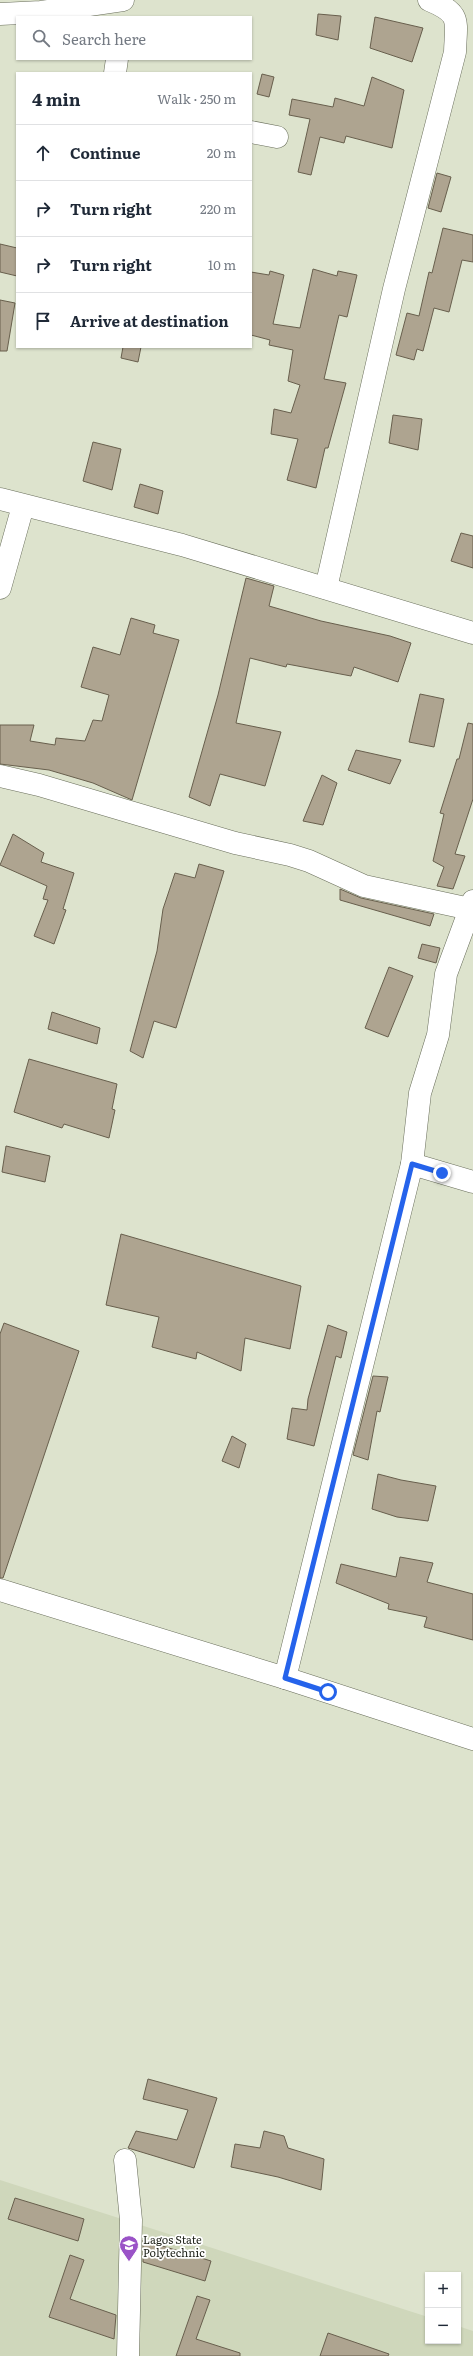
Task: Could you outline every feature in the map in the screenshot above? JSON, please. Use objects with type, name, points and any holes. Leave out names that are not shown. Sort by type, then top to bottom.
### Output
[{"type":"street","points":[[0,14],[41,12],[124,0],[123,16]]},
{"type":"street","points":[[326,588],[394,289],[455,52],[456,19],[450,9],[429,0]]},
{"type":"street","points":[[115,72],[117,60]]},
{"type":"street","points":[[252,132],[277,137]]},
{"type":"street","points":[[0,499],[182,545],[473,633]]},
{"type":"street","points":[[0,588],[23,506]]},
{"type":"street","points":[[0,776],[39,785],[235,843],[290,855],[309,861],[364,886],[472,905],[446,974],[438,1035],[420,1093],[412,1164],[285,1678]]},
{"type":"street","points":[[412,1164],[473,1182]]},
{"type":"street","points":[[0,1590],[285,1678],[473,1739]]},
{"type":"street","points":[[125,2160],[131,2220],[128,2356]]},
{"type":"shaded area","name":"Lagos State Polytechnic","points":[[0,2180],[425,2316],[425,2344],[461,2344],[461,2327],[473,2331],[473,2356],[0,2356]]},
{"type":"building","points":[[318,14],[341,16],[338,40],[316,35]]},
{"type":"building","points":[[375,17],[423,28],[412,62],[370,48]]},
{"type":"building","points":[[262,74],[274,77],[269,97],[257,94]]},
{"type":"building","points":[[372,77],[404,90],[392,148],[346,136],[344,143],[320,137],[311,175],[298,172],[310,119],[289,115],[292,99],[333,107],[335,98],[364,106]]},
{"type":"building","points":[[437,173],[451,177],[441,212],[428,208]]},
{"type":"building","points":[[443,228],[473,235],[473,262],[462,260],[449,312],[434,308],[423,351],[417,349],[414,360],[396,355],[407,313],[419,316],[429,272],[432,273]]},
{"type":"building","points":[[0,244],[16,248],[16,276],[0,272]]},
{"type":"building","points":[[313,269],[337,276],[338,271],[357,275],[347,317],[339,315],[324,379],[346,383],[328,448],[325,448],[316,488],[287,480],[298,439],[271,434],[274,409],[291,413],[300,385],[288,381],[293,350],[269,345],[270,340],[252,335],[252,272],[269,275],[270,271],[284,275],[273,324],[300,328]]},
{"type":"building","points":[[0,300],[15,303],[7,351],[0,351]]},
{"type":"building","points":[[123,348],[141,348],[138,362],[121,358]]},
{"type":"building","points":[[393,415],[422,419],[418,450],[389,443]]},
{"type":"building","points":[[93,442],[121,449],[112,490],[83,481]]},
{"type":"building","points":[[140,484],[163,491],[158,514],[134,507]]},
{"type":"building","points":[[461,533],[473,536],[473,568],[451,561]]},
{"type":"building","points":[[246,578],[274,586],[269,606],[321,621],[390,636],[411,643],[398,682],[354,667],[351,676],[287,664],[286,667],[250,658],[236,723],[281,732],[265,786],[220,774],[210,806],[189,797],[218,695]]},
{"type":"building","points":[[131,618],[155,625],[153,633],[179,640],[132,800],[93,783],[49,770],[0,764],[0,725],[34,725],[30,741],[55,745],[56,738],[85,741],[93,720],[102,721],[109,695],[81,687],[93,647],[120,655]]},
{"type":"building","points":[[420,694],[444,699],[434,747],[409,742]]},
{"type":"building","points":[[468,723],[473,724],[473,799],[455,854],[465,856],[453,889],[437,886],[444,867],[433,861],[444,814],[440,813],[457,759],[459,759]]},
{"type":"building","points":[[356,750],[401,760],[390,784],[348,770]]},
{"type":"building","points":[[322,775],[337,783],[323,825],[303,821]]},
{"type":"building","points":[[13,834],[44,853],[41,862],[74,873],[63,909],[66,910],[54,944],[34,936],[48,900],[43,899],[47,886],[0,865]]},
{"type":"building","points":[[199,864],[224,871],[176,1028],[154,1021],[143,1058],[130,1051],[157,951],[163,909],[175,873],[195,878]]},
{"type":"building","points":[[340,889],[361,898],[434,914],[430,926],[340,900]]},
{"type":"building","points":[[422,944],[440,948],[436,963],[418,958]]},
{"type":"building","points":[[389,967],[413,976],[388,1037],[365,1028]]},
{"type":"building","points":[[52,1012],[100,1028],[97,1044],[48,1029]]},
{"type":"building","points":[[29,1059],[117,1084],[112,1109],[115,1110],[109,1138],[64,1124],[62,1128],[14,1112]]},
{"type":"building","points":[[6,1146],[50,1156],[45,1182],[2,1172]]},
{"type":"building","points":[[121,1234],[301,1286],[290,1349],[245,1338],[241,1371],[197,1352],[196,1359],[152,1347],[159,1317],[106,1305]]},
{"type":"building","points":[[4,1323],[79,1351],[3,1578],[0,1578],[0,1334]]},
{"type":"building","points":[[328,1325],[347,1332],[341,1358],[336,1356],[314,1446],[287,1439],[292,1408],[307,1410],[308,1399]]},
{"type":"building","points":[[373,1376],[388,1377],[380,1412],[377,1411],[368,1460],[353,1455]]},
{"type":"building","points":[[232,1436],[246,1444],[239,1468],[222,1461]]},
{"type":"building","points":[[378,1474],[401,1480],[436,1486],[428,1521],[397,1517],[372,1509]]},
{"type":"building","points":[[400,1557],[433,1563],[427,1582],[473,1594],[473,1640],[424,1627],[427,1617],[388,1609],[389,1604],[336,1583],[341,1564],[396,1577]]},
{"type":"building","points":[[148,2079],[217,2098],[194,2168],[128,2148],[136,2131],[177,2140],[188,2110],[143,2099]]},
{"type":"building","points":[[264,2131],[284,2136],[288,2148],[324,2159],[321,2190],[278,2177],[231,2167],[235,2144],[260,2148]]},
{"type":"building","points":[[15,2198],[84,2219],[78,2241],[8,2219]]},
{"type":"building","points":[[143,2240],[211,2261],[205,2281],[143,2262]]},
{"type":"building","points":[[70,2255],[84,2260],[70,2299],[116,2315],[114,2339],[49,2317]]},
{"type":"building","points":[[197,2296],[210,2300],[196,2339],[240,2353],[240,2356],[176,2356]]},
{"type":"building","points":[[328,2333],[389,2354],[388,2356],[320,2356]]},
{"type":"place","name":"Lagos State Polytechnic","points":[[129,2262]]},
{"type":"route","points":[[328,1692],[285,1678],[412,1164],[442,1173]]}]
